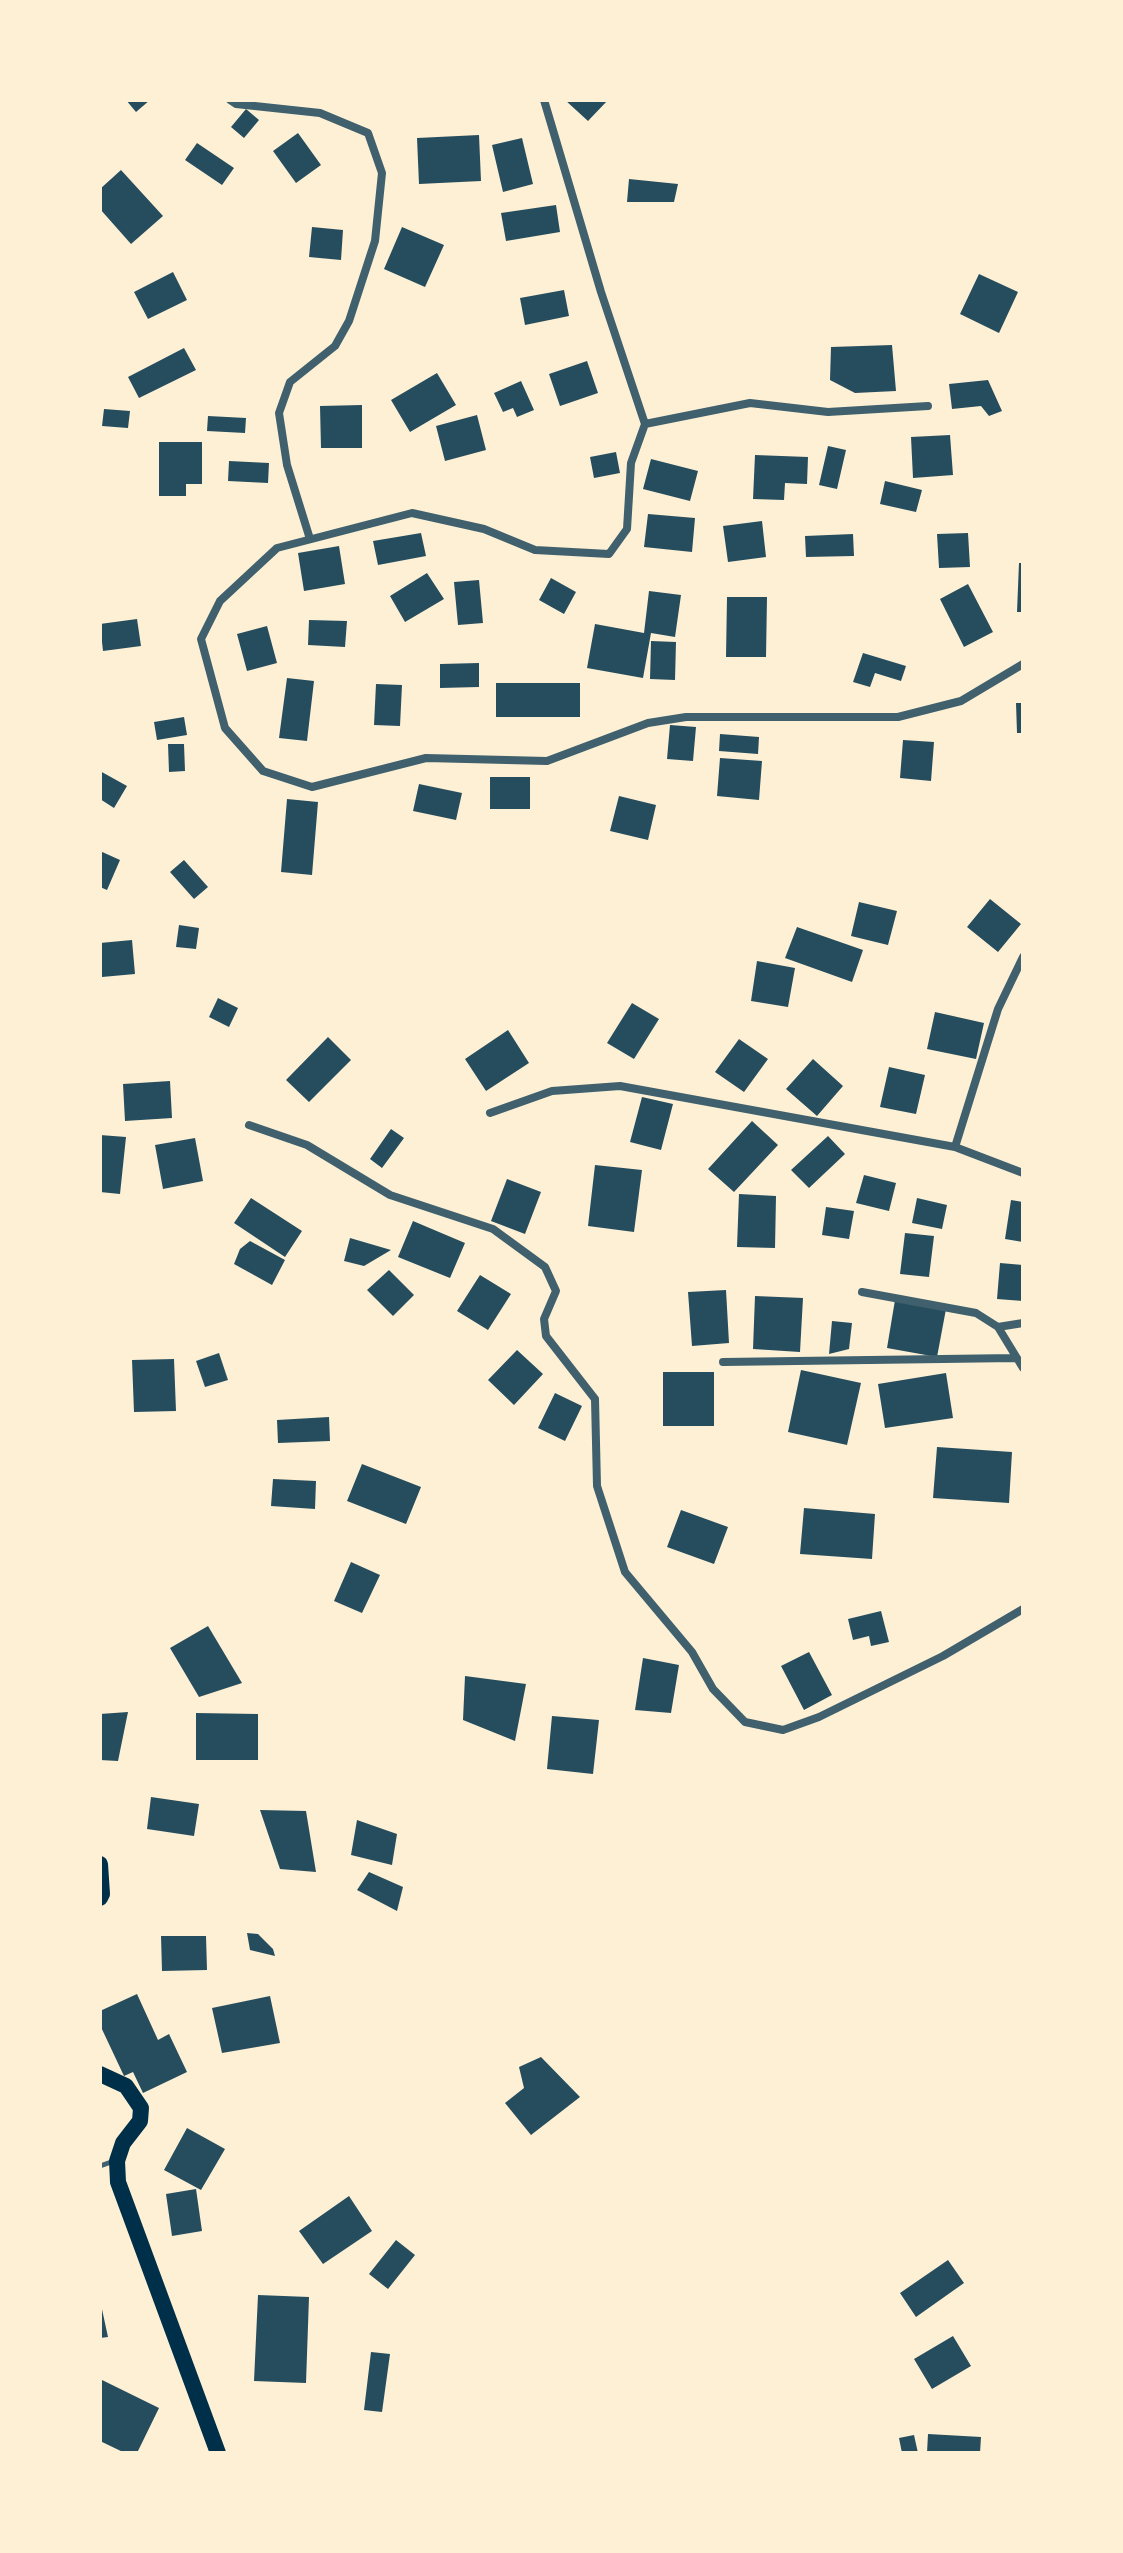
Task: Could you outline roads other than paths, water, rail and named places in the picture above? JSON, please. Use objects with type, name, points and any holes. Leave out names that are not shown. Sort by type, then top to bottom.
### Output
[{"type":"main road","points":[[100,1864],[100,1898]]},
{"type":"main road","points":[[100,2074],[126,2086],[141,2108],[140,2121],[123,2143],[117,2161],[118,2182],[218,2453]]},
{"type":"street","points":[[230,100],[236,104],[320,113],[368,133],[382,173],[375,241],[349,321],[335,346],[290,382],[279,413],[287,465],[310,539]]},
{"type":"street","points":[[544,100],[601,292],[645,424],[631,463],[627,529],[609,554],[535,550],[484,529],[412,513],[277,548],[220,601],[201,639],[225,728],[263,771],[312,787],[426,758],[547,761],[648,723],[686,717],[898,717],[961,701],[1023,664]]},
{"type":"street","points":[[645,424],[750,403],[828,412],[928,406]]},
{"type":"street","points":[[955,1147],[998,1009],[1023,957]]},
{"type":"street","points":[[490,1113],[552,1091],[620,1086],[955,1147],[1023,1173]]},
{"type":"street","points":[[249,1125],[307,1145],[390,1195],[493,1229],[545,1267],[556,1291],[544,1319],[546,1336],[595,1399],[597,1486],[625,1572],[692,1652],[713,1689],[745,1722],[783,1730],[819,1717],[943,1656],[1023,1609]]},
{"type":"street","points":[[862,1292],[976,1313],[998,1327],[1023,1368]]},
{"type":"street","points":[[998,1327],[1023,1323]]},
{"type":"street","points":[[723,1362],[1015,1358]]},
{"type":"lane","points":[[100,2166],[117,2161]]}]
